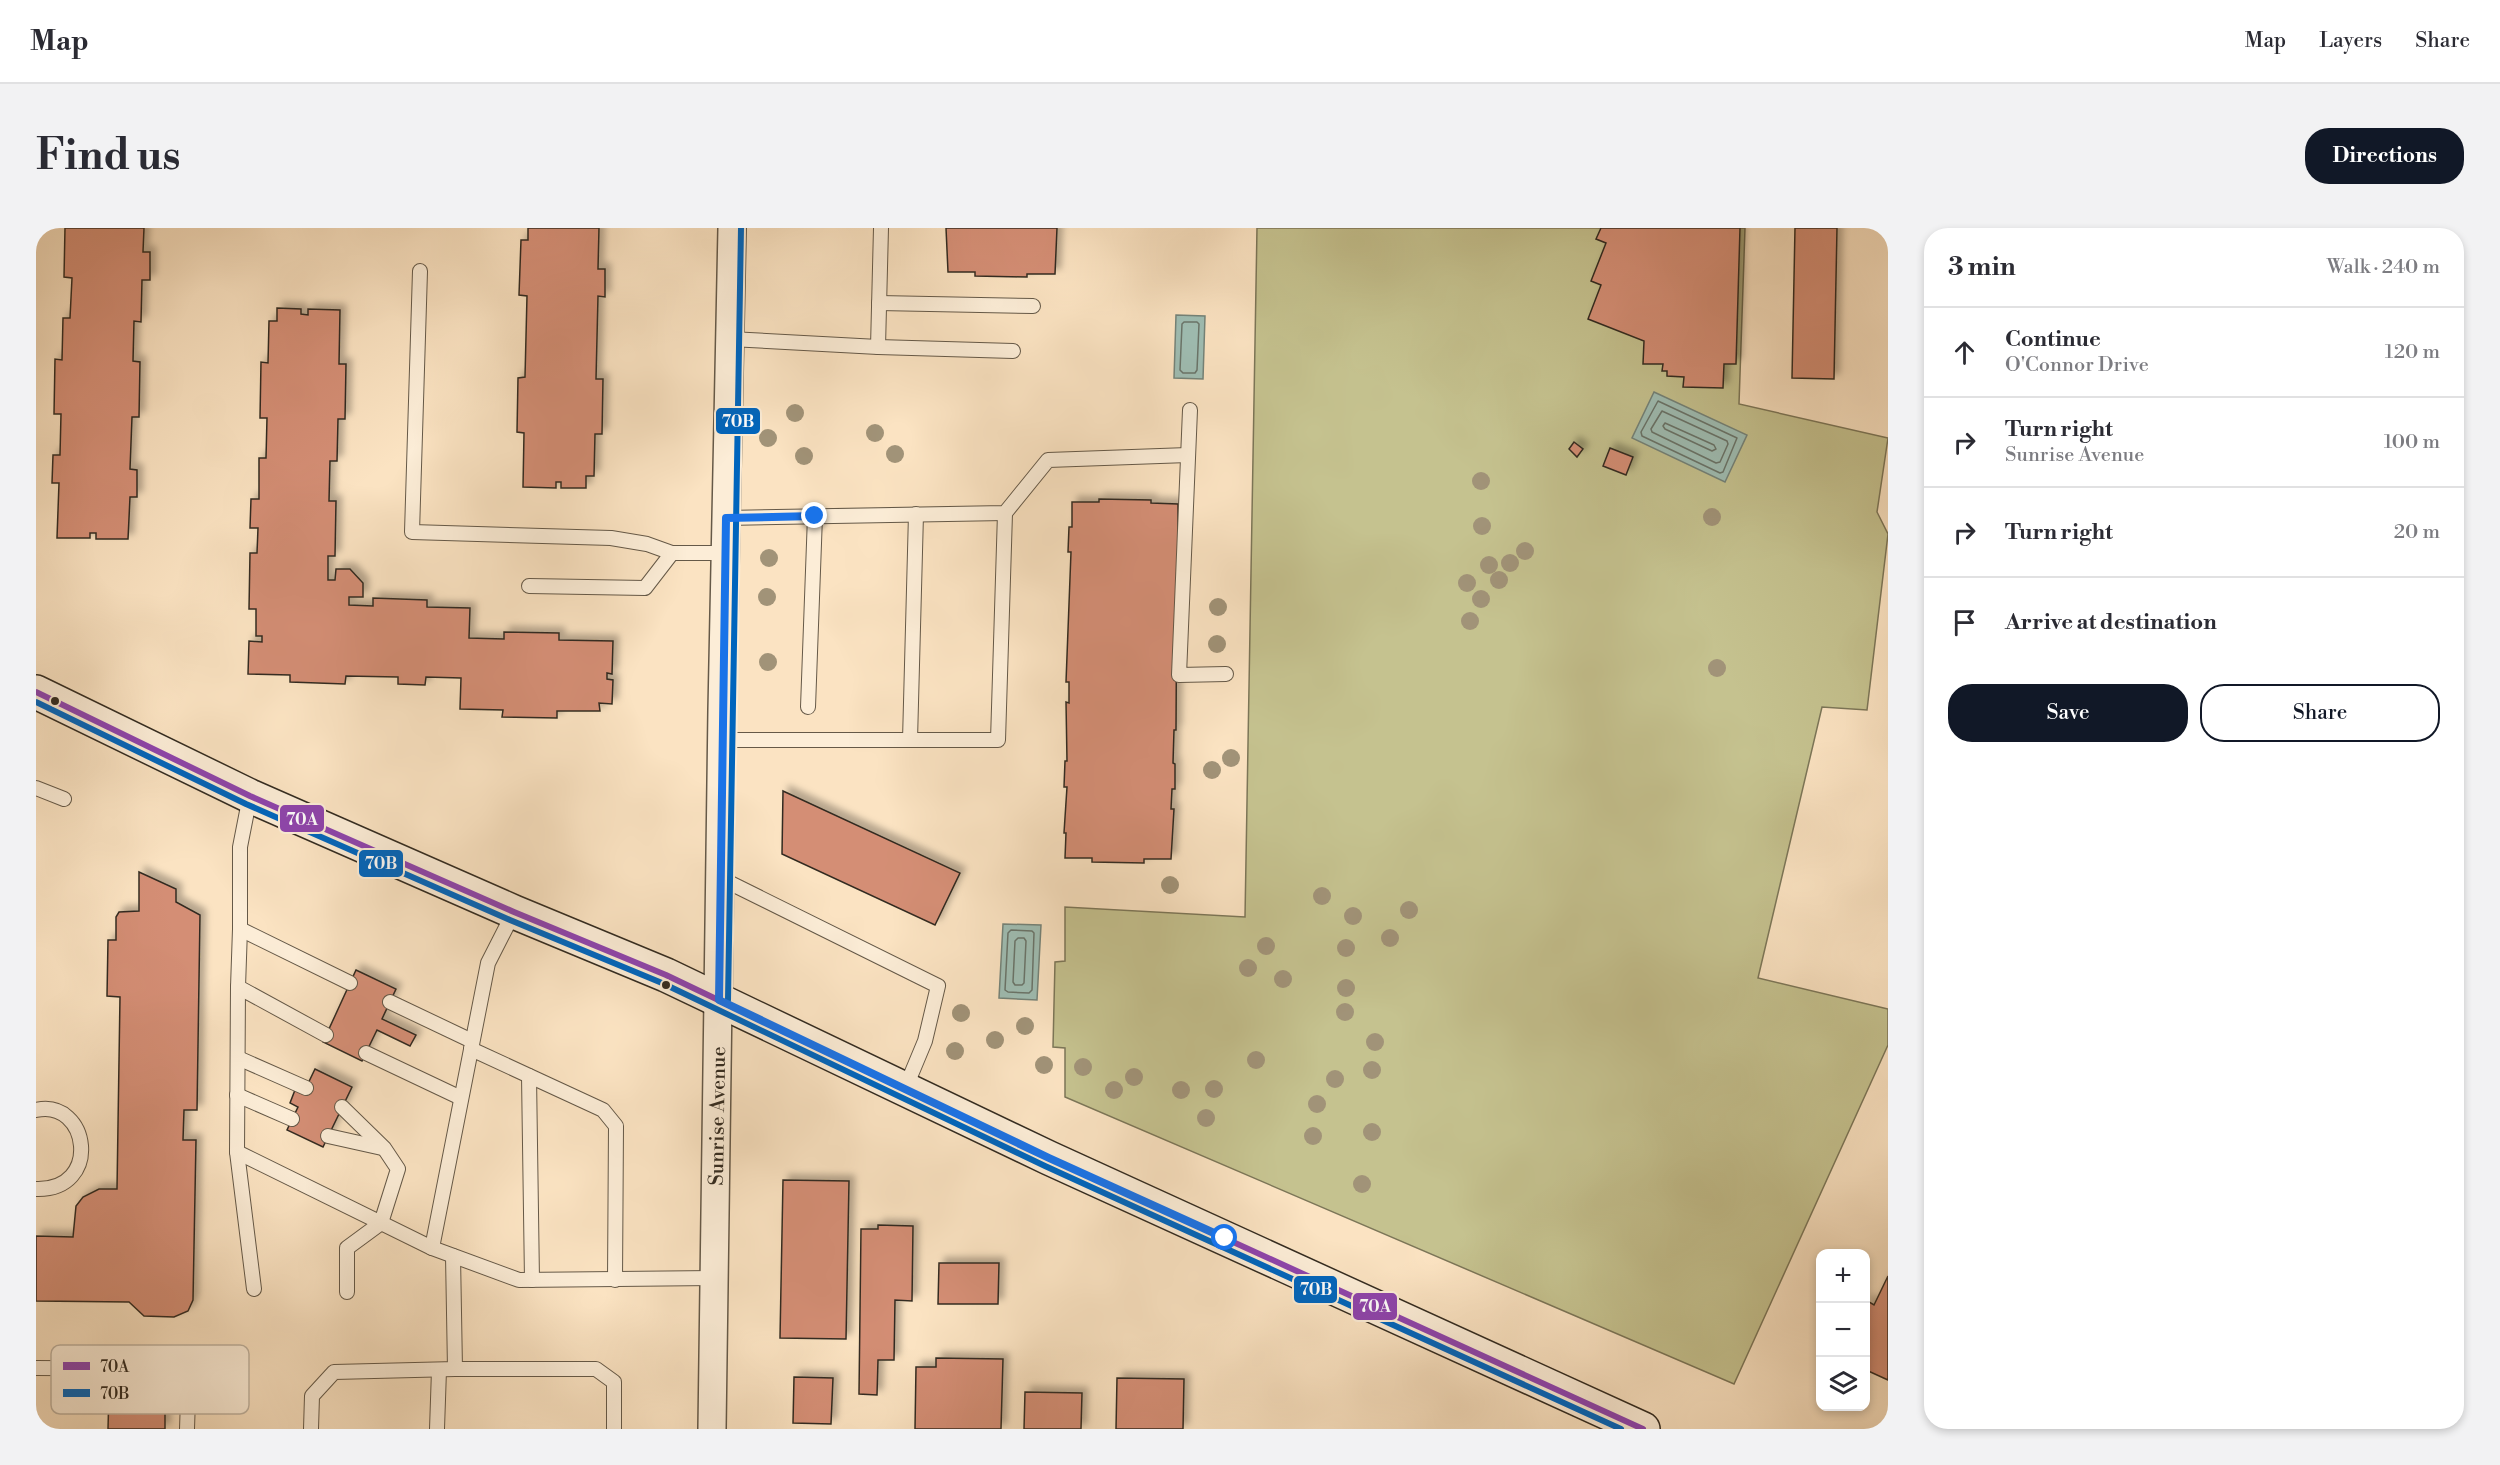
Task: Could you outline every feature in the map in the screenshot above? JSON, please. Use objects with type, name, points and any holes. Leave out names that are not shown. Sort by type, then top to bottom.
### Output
[{"type":"main road","points":[[36,692],[250,796],[514,912],[666,975],[1049,1158],[1643,1429]]},
{"type":"street","name":"Sunrise Avenue","points":[[712,1429],[732,228]]},
{"type":"lane","points":[[878,347],[881,228]]},
{"type":"lane","points":[[420,271],[412,532],[611,538],[647,544],[672,553],[725,553]]},
{"type":"lane","points":[[879,303],[1033,306]]},
{"type":"lane","points":[[730,339],[1013,351]]},
{"type":"lane","points":[[1190,410],[1179,675],[1226,674]]},
{"type":"lane","points":[[722,740],[998,740],[1005,513],[1048,460],[1188,455]]},
{"type":"lane","points":[[726,518],[1005,513]]},
{"type":"lane","points":[[910,740],[916,514]]},
{"type":"lane","points":[[808,707],[815,516]]},
{"type":"lane","points":[[529,586],[645,588],[672,553]]},
{"type":"lane","points":[[36,788],[64,799]]},
{"type":"lane","points":[[250,796],[240,847],[237,1152],[254,1289]]},
{"type":"lane","points":[[720,878],[938,986],[925,1041],[904,1090]]},
{"type":"lane","points":[[432,1248],[488,963],[514,912]]},
{"type":"lane","points":[[240,930],[350,983]]},
{"type":"lane","points":[[238,987],[327,1035]]},
{"type":"lane","points":[[390,1002],[529,1076],[603,1110],[616,1126],[615,1280]]},
{"type":"lane","points":[[366,1053],[461,1098]]},
{"type":"lane","points":[[238,1058],[306,1088]]},
{"type":"lane","points":[[529,1076],[532,1280]]},
{"type":"lane","points":[[237,1095],[292,1119]]},
{"type":"lane","points":[[342,1107],[384,1149],[398,1170],[381,1223],[347,1248],[347,1292]]},
{"type":"lane","points":[[36,1110],[53,1111],[65,1116],[75,1126],[81,1138],[82,1152],[79,1165],[72,1177],[61,1185],[48,1189],[36,1189]]},
{"type":"lane","points":[[328,1136],[384,1149]]},
{"type":"lane","points":[[237,1152],[432,1248],[519,1280],[714,1278]]},
{"type":"lane","points":[[453,1256],[455,1369]]},
{"type":"lane","points":[[36,1368],[51,1368]]},
{"type":"lane","points":[[311,1429],[312,1396],[334,1372],[596,1369],[614,1382],[614,1429]]},
{"type":"lane","points":[[436,1429],[439,1370]]},
{"type":"lane","points":[[187,1429],[188,1414]]},
{"type":"shaded area","points":[[1257,228],[1745,228],[1739,404],[1888,438],[1877,512],[1888,534],[1867,710],[1822,707],[1758,978],[1888,1009],[1888,1045],[1734,1384],[1065,1097],[1065,1048],[1053,1047],[1055,962],[1065,961],[1065,907],[1245,917]]},
{"type":"water","points":[[1176,315],[1205,316],[1203,379],[1174,378]]},
{"type":"water","points":[[1654,392],[1747,435],[1725,482],[1632,438]]},
{"type":"water","points":[[1003,924],[1041,925],[1037,1000],[999,998]]},
{"type":"building","points":[[65,228],[144,228],[143,252],[150,252],[150,280],[142,280],[141,322],[134,321],[133,361],[140,362],[139,417],[132,417],[130,469],[137,470],[137,497],[130,497],[128,539],[96,539],[96,533],[90,533],[90,538],[57,538],[59,483],[52,483],[53,455],[60,455],[61,414],[54,414],[55,359],[62,360],[63,318],[70,318],[72,278],[64,277]]},
{"type":"building","points":[[528,228],[599,228],[598,269],[605,269],[605,297],[598,296],[596,379],[603,379],[602,434],[595,434],[594,476],[586,476],[586,488],[561,488],[561,482],[556,482],[556,488],[523,487],[524,433],[517,432],[518,378],[525,377],[527,296],[519,295],[521,240],[528,240]]},
{"type":"building","points":[[946,228],[1057,228],[1055,274],[1027,274],[1027,277],[975,276],[975,272],[948,272]]},
{"type":"building","points":[[1601,228],[1740,228],[1736,364],[1724,364],[1723,388],[1683,387],[1684,377],[1667,376],[1667,371],[1662,371],[1663,364],[1643,364],[1644,341],[1588,319],[1601,285],[1591,281],[1606,243],[1596,239]]},
{"type":"building","points":[[1795,228],[1837,228],[1834,379],[1792,378]]},
{"type":"building","points":[[277,308],[301,309],[301,314],[308,315],[308,309],[340,310],[339,364],[346,364],[345,419],[338,419],[337,461],[330,461],[329,501],[336,501],[335,556],[328,556],[328,580],[335,580],[336,569],[350,569],[363,583],[363,597],[349,597],[349,605],[373,606],[373,598],[427,600],[427,607],[470,608],[469,638],[504,639],[504,632],[559,633],[559,640],[613,641],[612,674],[607,673],[607,679],[613,680],[612,704],[599,703],[600,711],[557,711],[557,718],[502,717],[503,710],[460,709],[461,678],[426,677],[425,685],[398,684],[398,677],[346,676],[345,684],[290,682],[290,675],[248,674],[249,641],[262,642],[262,636],[256,636],[256,609],[249,609],[250,553],[257,553],[258,528],[250,528],[251,499],[259,499],[259,458],[266,458],[267,418],[260,418],[261,362],[268,363],[269,321],[277,321]]},
{"type":"building","points":[[1574,442],[1583,449],[1577,457],[1569,449]]},
{"type":"building","points":[[1610,448],[1633,457],[1626,475],[1603,466]]},
{"type":"building","points":[[1099,499],[1151,500],[1151,503],[1178,504],[1178,529],[1180,529],[1179,554],[1177,555],[1176,730],[1174,730],[1173,763],[1175,764],[1175,789],[1172,789],[1171,809],[1174,809],[1171,859],[1144,859],[1144,863],[1092,862],[1092,858],[1065,858],[1066,702],[1069,703],[1069,682],[1066,682],[1071,552],[1068,552],[1069,527],[1072,527],[1072,502],[1099,502]]},
{"type":"building","points":[[783,791],[960,873],[935,925],[782,854]]},
{"type":"building","points":[[139,872],[176,889],[176,902],[200,915],[197,1110],[184,1110],[183,1140],[196,1140],[193,1300],[188,1311],[174,1317],[144,1316],[129,1302],[36,1301],[36,1236],[73,1237],[76,1206],[83,1197],[99,1189],[117,1189],[120,997],[107,996],[108,940],[116,940],[116,917],[119,912],[139,911]]},
{"type":"building","points":[[356,970],[396,989],[382,1019],[416,1035],[410,1046],[377,1030],[362,1061],[323,1042]]},
{"type":"building","points":[[315,1069],[352,1087],[323,1147],[287,1130],[298,1107],[290,1103],[295,1090],[303,1094]]},
{"type":"building","points":[[783,1180],[849,1181],[846,1339],[780,1338]]},
{"type":"building","points":[[878,1225],[913,1226],[912,1301],[895,1300],[894,1360],[878,1360],[877,1395],[859,1394],[861,1229],[878,1229]]},
{"type":"building","points":[[939,1263],[999,1263],[998,1304],[938,1304]]},
{"type":"building","points":[[1888,1276],[1888,1380],[1870,1372],[1870,1302],[1874,1305]]},
{"type":"building","points":[[936,1358],[1003,1359],[1001,1429],[915,1429],[916,1367],[936,1367]]},
{"type":"building","points":[[794,1377],[833,1378],[831,1424],[793,1423]]},
{"type":"building","points":[[1117,1378],[1184,1379],[1183,1429],[1116,1429]]},
{"type":"building","points":[[1025,1392],[1082,1393],[1081,1429],[1024,1429]]},
{"type":"building","points":[[108,1414],[165,1414],[165,1429],[108,1429]]},
{"type":"transit line","name":"70B","points":[[728,1000],[741,228]]},
{"type":"transit line","name":"70A","points":[[36,692],[250,796],[514,912],[666,975],[1049,1158],[1643,1429]]},
{"type":"transit line","name":"70B","points":[[36,702],[246,804],[510,920],[662,983],[1045,1166],[1621,1429]]},
{"type":"route","points":[[815,516],[726,518],[719,1000],[904,1090],[1225,1238]]}]
